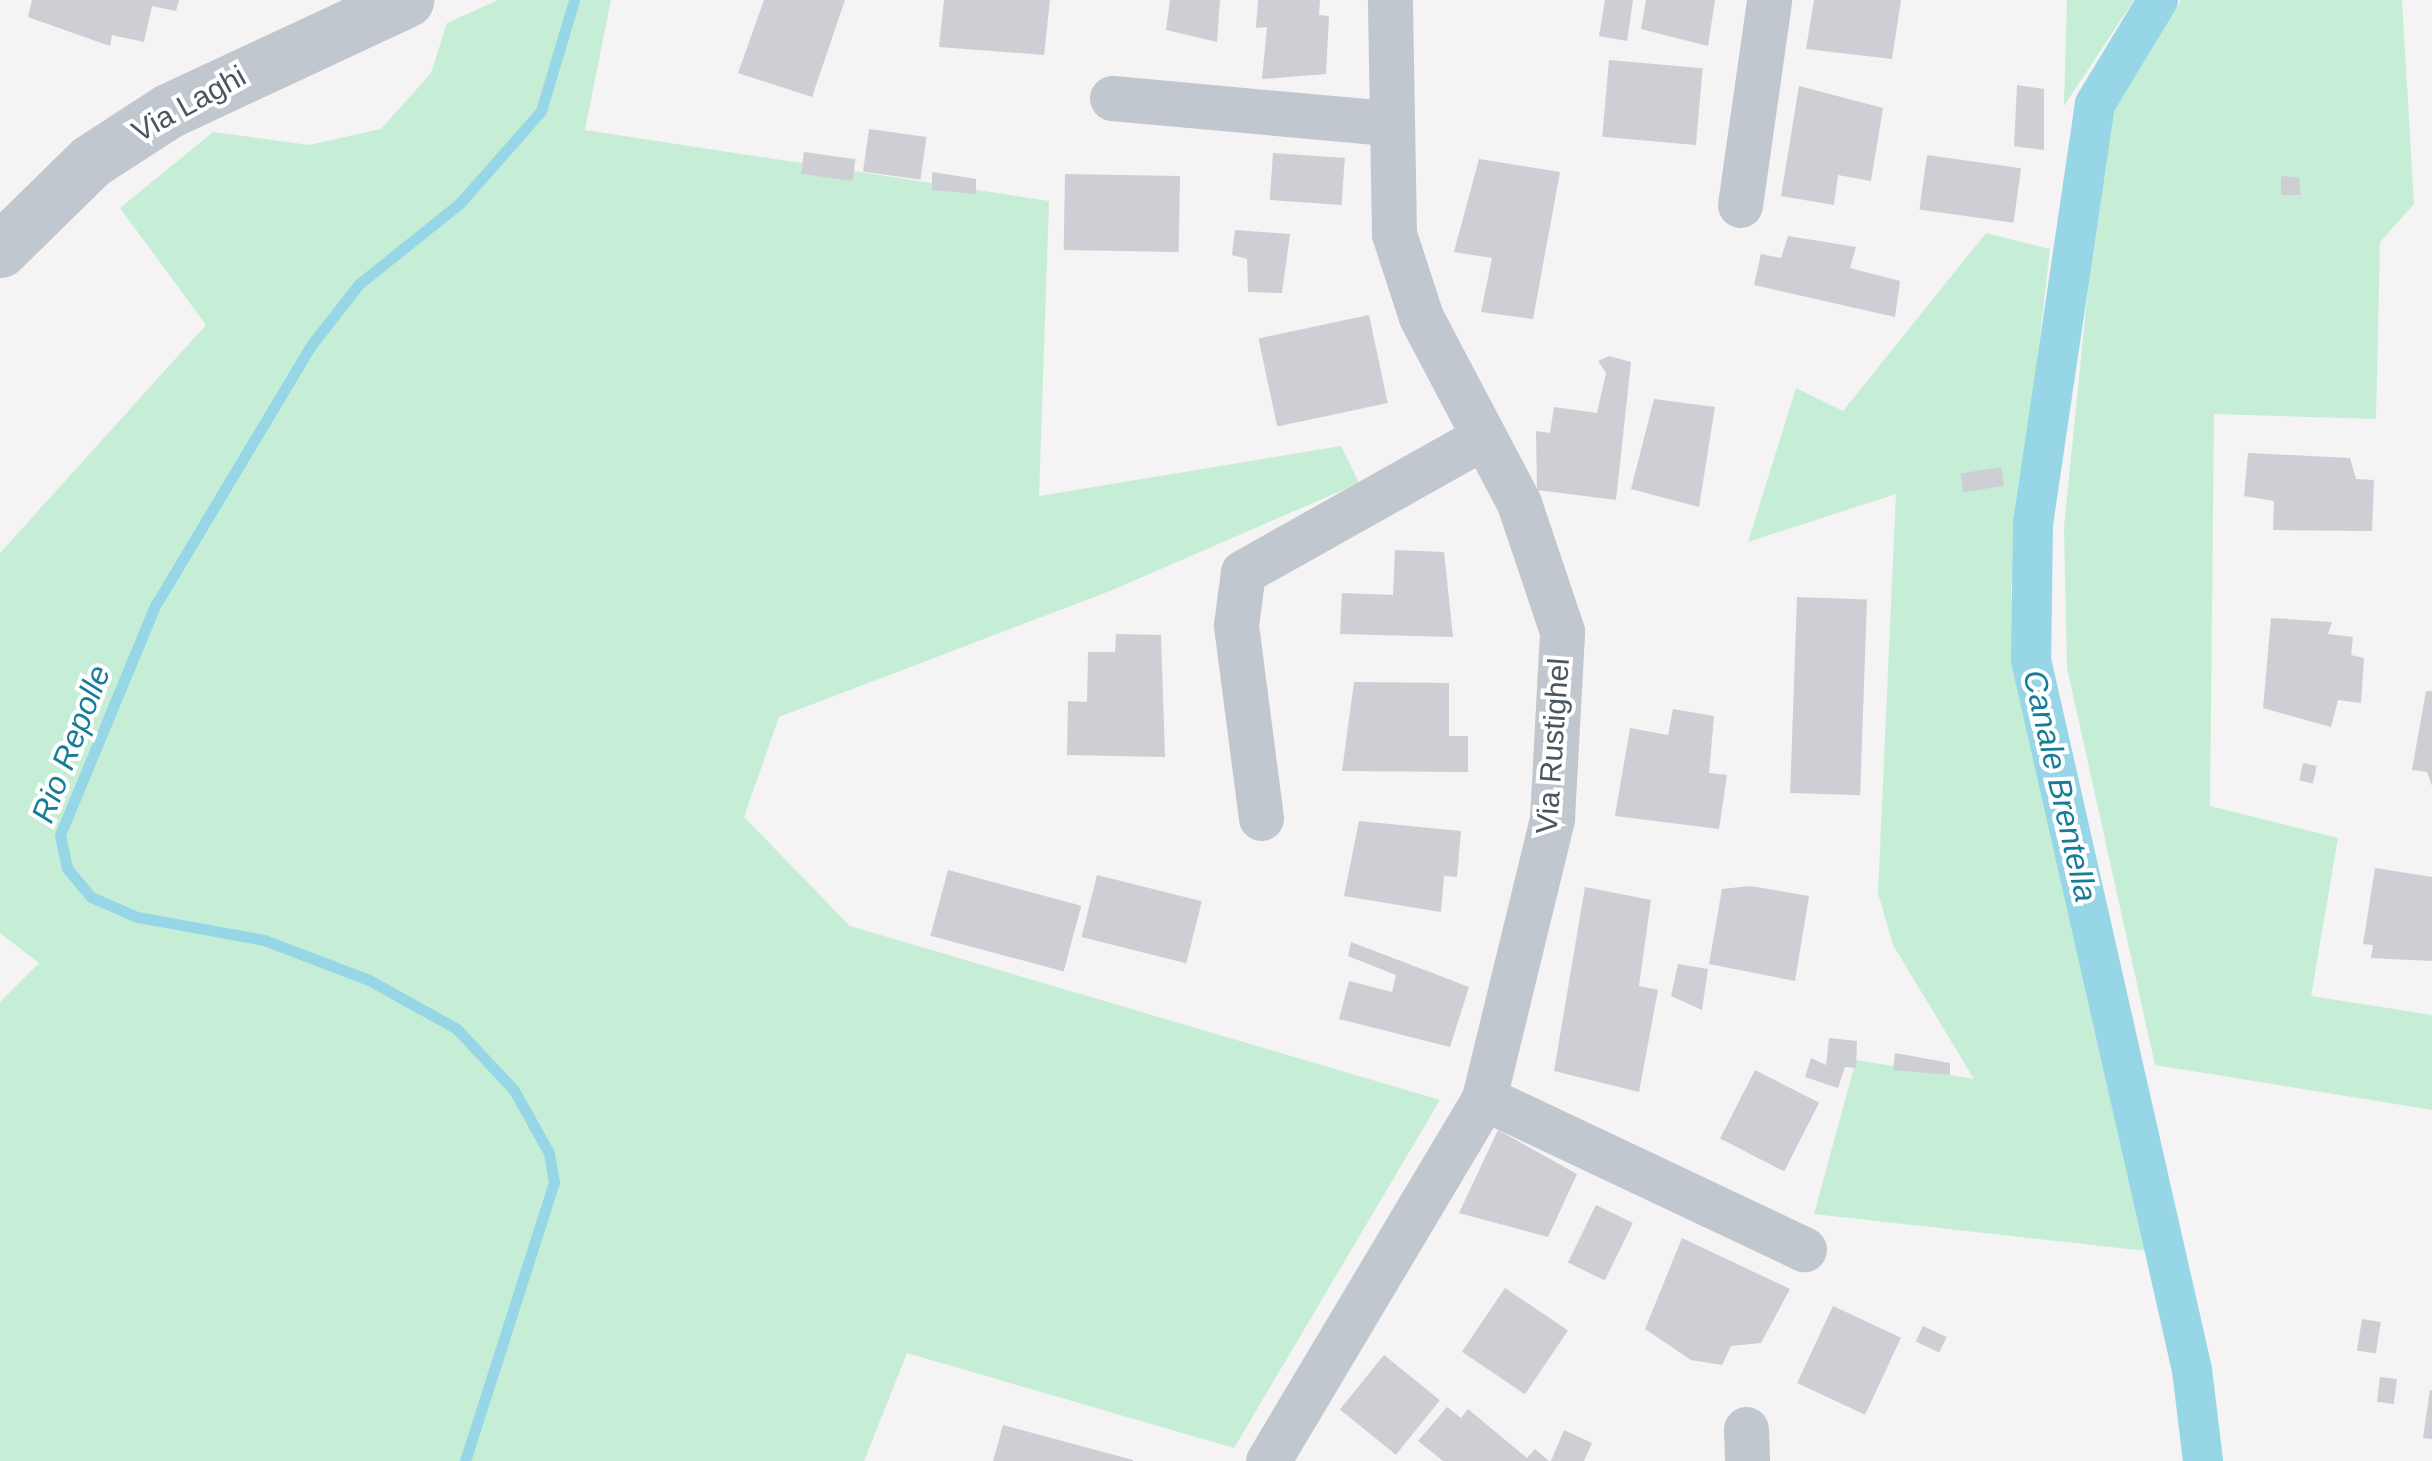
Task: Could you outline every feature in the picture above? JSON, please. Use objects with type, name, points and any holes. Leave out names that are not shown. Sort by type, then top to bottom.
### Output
[{"type":"street","name":"Via Laghi","points":[[0,250],[91,160],[168,111],[406,0]]},
{"type":"street","name":"Via Rustighel","points":[[1268,1461],[1484,1098],[1552,818],[1562,631],[1520,503],[1478,440],[1421,318],[1394,234],[1387,124],[1390,0]]},
{"type":"street","points":[[1740,205],[1769,0]]},
{"type":"street","points":[[1112,98],[1387,124]]},
{"type":"street","points":[[1261,818],[1236,625],[1243,572],[1478,440]]},
{"type":"street","points":[[1484,1098],[1804,1249]]},
{"type":"green space","points":[[498,0],[611,0],[585,130],[1049,201],[1039,496],[1341,446],[1359,483],[1110,591],[779,717],[744,817],[850,926],[1440,1100],[1234,1448],[907,1353],[864,1461],[0,1461],[0,1002],[39,963],[0,933],[0,553],[206,325],[120,208],[213,132],[309,145],[381,129],[431,73],[447,23]]},
{"type":"green space","points":[[2067,0],[2134,0],[2064,106]]},
{"type":"green space","points":[[2181,0],[2402,0],[2414,204],[2380,242],[2376,419],[2214,414],[2210,806],[2338,838],[2311,996],[2432,1015],[2432,1110],[2155,1065],[2067,668],[2064,527],[2105,120]]},
{"type":"green space","points":[[1986,233],[2050,249],[2011,591],[2019,686],[2147,1251],[1814,1214],[1856,1060],[1974,1079],[1893,945],[1878,893],[1896,494],[1748,542],[1796,388],[1843,411]]},
{"type":"building","points":[[32,0],[179,0],[176,11],[152,6],[144,42],[112,35],[110,46],[28,17]]},
{"type":"building","points":[[764,0],[845,0],[812,97],[738,73]]},
{"type":"building","points":[[944,0],[1050,0],[1044,55],[939,47]]},
{"type":"building","points":[[1170,0],[1220,0],[1217,42],[1166,30]]},
{"type":"building","points":[[1258,0],[1320,0],[1319,15],[1329,16],[1326,74],[1262,79],[1267,27],[1256,28]]},
{"type":"building","points":[[1605,0],[1633,0],[1627,41],[1599,36]]},
{"type":"building","points":[[1646,0],[1715,0],[1708,46],[1641,29]]},
{"type":"building","points":[[1814,0],[1901,0],[1892,59],[1806,49]]},
{"type":"building","points":[[1609,60],[1703,68],[1696,145],[1602,137]]},
{"type":"building","points":[[2017,85],[2044,89],[2044,150],[2014,146]]},
{"type":"building","points":[[1799,86],[1883,108],[1871,181],[1838,175],[1834,205],[1781,196]]},
{"type":"building","points":[[869,129],[926,137],[920,180],[863,172]]},
{"type":"building","points":[[804,152],[855,159],[852,181],[801,174]]},
{"type":"building","points":[[1273,153],[1345,158],[1342,205],[1270,200]]},
{"type":"building","points":[[1927,155],[2021,168],[2013,223],[1919,209]]},
{"type":"building","points":[[1479,159],[1560,172],[1533,319],[1481,312],[1492,258],[1454,252]]},
{"type":"building","points":[[932,172],[976,179],[976,194],[932,190]]},
{"type":"building","points":[[1065,174],[1180,176],[1179,252],[1064,250]]},
{"type":"building","points":[[2281,176],[2299,178],[2301,195],[2281,195]]},
{"type":"building","points":[[1235,230],[1290,234],[1282,293],[1248,292],[1247,259],[1232,255]]},
{"type":"building","points":[[1788,236],[1856,247],[1850,268],[1900,281],[1895,317],[1754,285],[1761,254],[1781,258]]},
{"type":"building","points":[[1369,315],[1388,403],[1277,427],[1258,338]]},
{"type":"building","points":[[1609,356],[1631,362],[1616,500],[1537,490],[1536,431],[1550,433],[1554,407],[1597,413],[1606,373],[1598,361]]},
{"type":"building","points":[[1654,399],[1715,407],[1699,507],[1631,489]]},
{"type":"building","points":[[2248,453],[2350,458],[2356,479],[2374,480],[2372,531],[2273,530],[2274,501],[2244,496]]},
{"type":"building","points":[[2001,467],[2004,486],[1963,492],[1961,473]]},
{"type":"building","points":[[1395,550],[1444,552],[1453,637],[1340,634],[1342,593],[1393,595]]},
{"type":"building","points":[[1797,597],[1867,599],[1860,795],[1790,793]]},
{"type":"building","points":[[2271,618],[2332,622],[2328,634],[2353,637],[2351,655],[2364,658],[2361,703],[2338,700],[2331,727],[2263,708]]},
{"type":"building","points":[[1116,634],[1161,635],[1165,757],[1067,755],[1068,701],[1087,702],[1088,652],[1115,652]]},
{"type":"building","points":[[1354,682],[1449,683],[1449,736],[1468,736],[1468,772],[1342,771]]},
{"type":"building","points":[[2426,691],[2432,691],[2432,786],[2427,772],[2412,770]]},
{"type":"building","points":[[1673,709],[1714,716],[1709,773],[1727,775],[1719,829],[1615,816],[1630,728],[1668,735]]},
{"type":"building","points":[[2303,763],[2317,766],[2313,784],[2299,781]]},
{"type":"building","points":[[1359,821],[1461,831],[1457,877],[1444,876],[1441,912],[1344,896]]},
{"type":"building","points":[[2375,868],[2432,877],[2432,961],[2371,958],[2373,945],[2363,944]]},
{"type":"building","points":[[948,870],[1081,906],[1064,971],[930,936]]},
{"type":"building","points":[[1097,875],[1202,901],[1186,963],[1082,937]]},
{"type":"building","points":[[1750,886],[1809,896],[1795,981],[1709,964],[1722,889]]},
{"type":"building","points":[[1585,887],[1651,900],[1639,986],[1658,990],[1639,1092],[1554,1071]]},
{"type":"building","points":[[1351,942],[1469,987],[1450,1047],[1339,1019],[1349,981],[1392,992],[1396,975],[1348,956]]},
{"type":"building","points":[[1678,964],[1708,969],[1702,1010],[1671,996]]},
{"type":"building","points":[[1829,1038],[1857,1041],[1856,1068],[1845,1067],[1838,1088],[1805,1077],[1811,1058],[1826,1065]]},
{"type":"building","points":[[1895,1053],[1950,1063],[1950,1075],[1893,1070]]},
{"type":"building","points":[[1755,1070],[1819,1103],[1784,1171],[1720,1139]]},
{"type":"building","points":[[1498,1130],[1577,1174],[1548,1237],[1459,1213]]},
{"type":"building","points":[[1596,1205],[1633,1223],[1605,1280],[1568,1263]]},
{"type":"building","points":[[1682,1238],[1790,1289],[1761,1343],[1731,1346],[1722,1365],[1691,1360],[1645,1329]]},
{"type":"building","points":[[1505,1288],[1568,1330],[1525,1394],[1462,1352]]},
{"type":"building","points":[[1833,1306],[1901,1338],[1865,1415],[1797,1383]]},
{"type":"building","points":[[2362,1319],[2381,1322],[2376,1354],[2357,1351]]},
{"type":"building","points":[[1923,1326],[1947,1337],[1939,1352],[1916,1341]]},
{"type":"building","points":[[1384,1355],[1440,1400],[1396,1455],[1340,1409]]},
{"type":"building","points":[[2380,1377],[2397,1379],[2394,1404],[2377,1402]]},
{"type":"building","points":[[2432,1390],[2432,1439],[2423,1438]]},
{"type":"building","points":[[1447,1407],[1461,1418],[1468,1409],[1527,1458],[1535,1449],[1549,1461],[1443,1461],[1418,1441]]},
{"type":"building","points":[[1003,1425],[1133,1460],[1133,1461],[993,1461]]},
{"type":"building","points":[[1564,1430],[1592,1443],[1584,1461],[1551,1461]]},
{"type":"waterway","name":"Rio Repolle","points":[[465,1461],[554,1182],[549,1153],[514,1090],[457,1029],[369,980],[264,940],[137,917],[91,897],[67,868],[60,835],[155,606],[312,344],[359,284],[460,203],[541,111],[574,0]]},
{"type":"waterway","name":"Canale Brentella","points":[[2158,0],[2095,104],[2033,523],[2031,660],[2192,1370],[2203,1461]]}]
